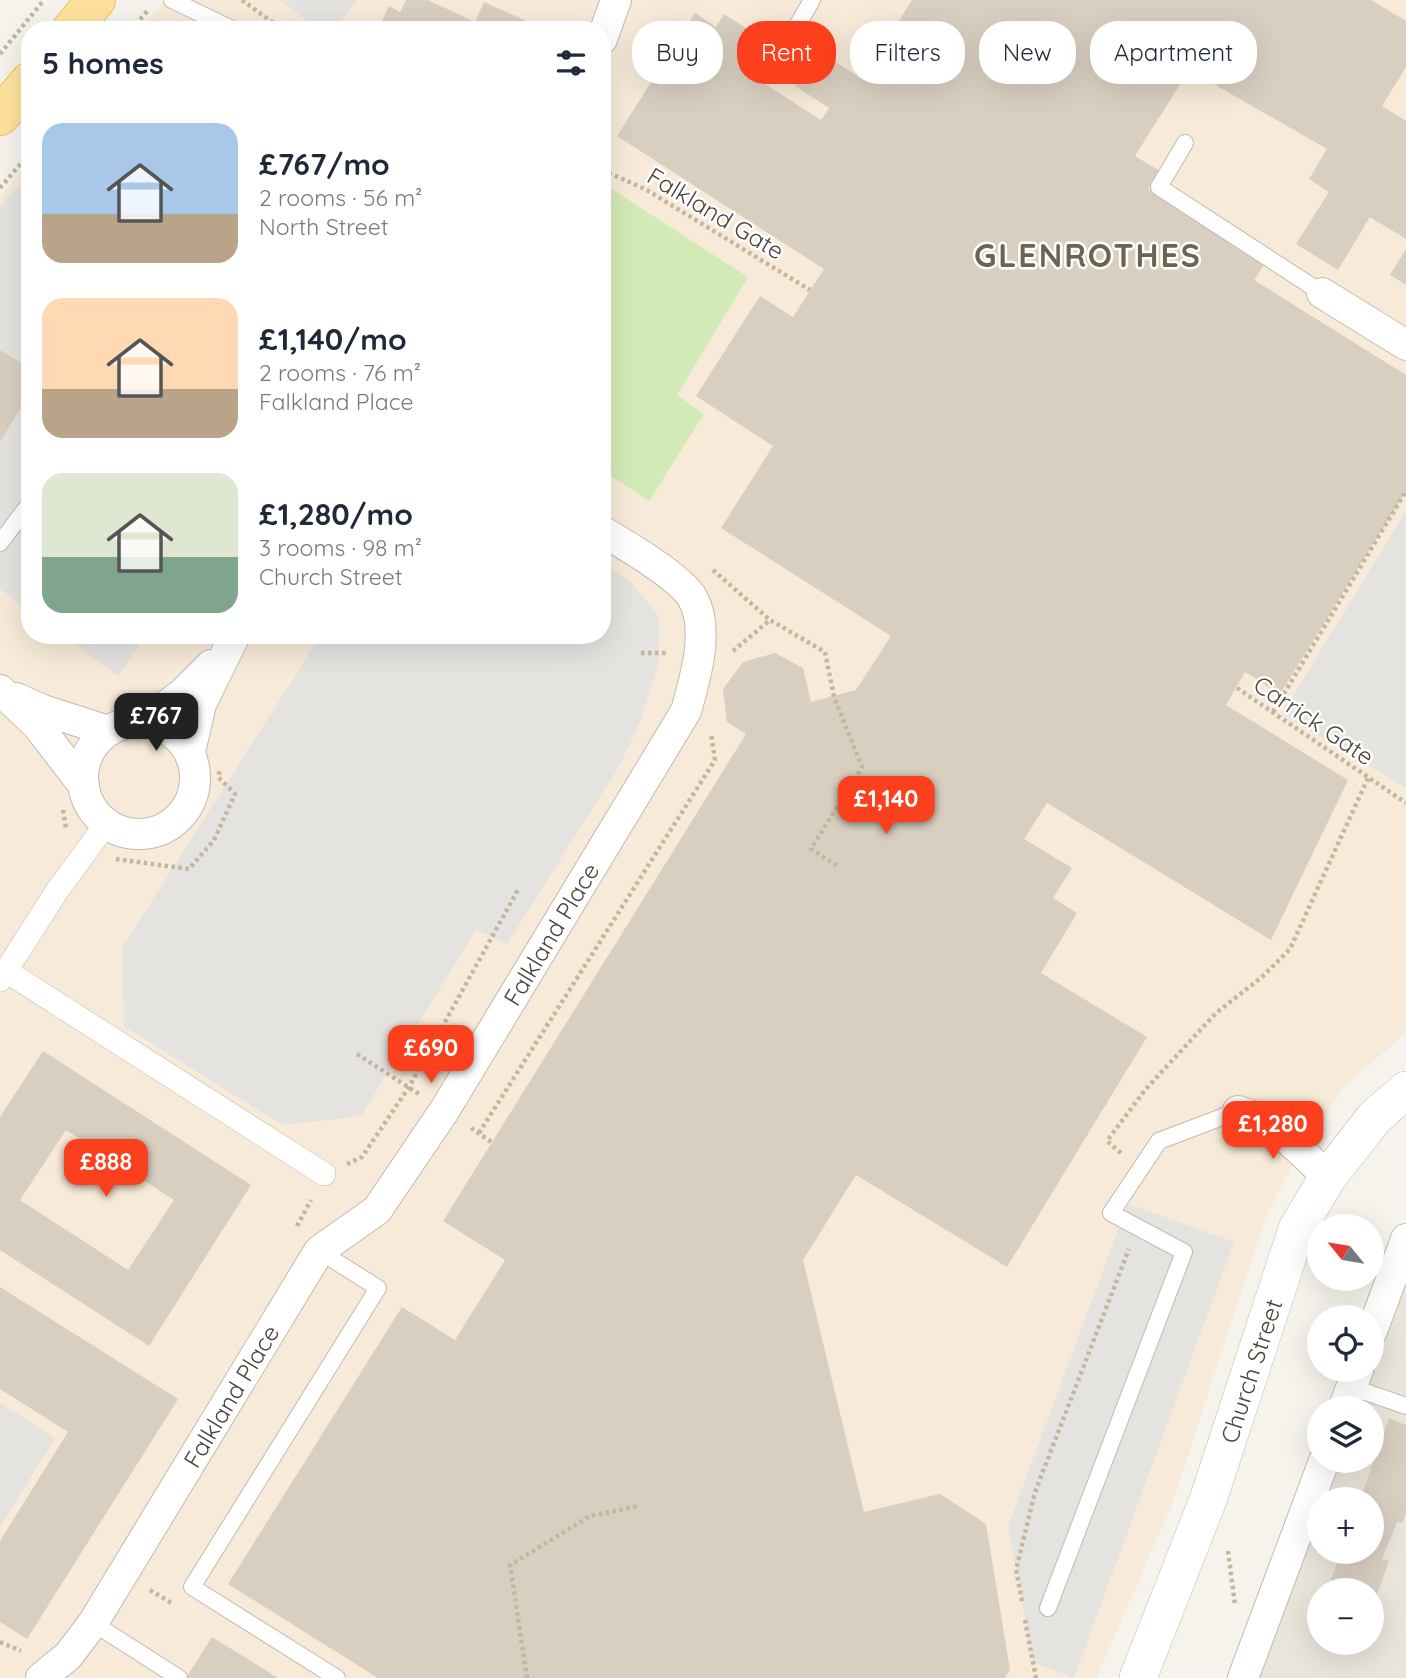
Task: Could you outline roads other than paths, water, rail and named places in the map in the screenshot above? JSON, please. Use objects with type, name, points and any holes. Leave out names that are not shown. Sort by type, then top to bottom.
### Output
[{"type":"main road","points":[[78,21],[96,0]]},
{"type":"main road","points":[[0,116],[21,92]]},
{"type":"street","points":[[608,21],[616,0]]},
{"type":"street","points":[[1322,293],[1406,345]]},
{"type":"street","name":"Falkland Place","points":[[41,1678],[68,1656],[93,1623],[319,1251],[377,1210],[444,1111],[686,711],[701,626],[693,598],[635,551],[611,536]]},
{"type":"street","points":[[145,722],[183,693],[230,644]]},
{"type":"street","points":[[190,752],[201,704],[230,644]]},
{"type":"street","points":[[84,786],[87,758],[96,743],[108,731],[126,723],[145,722],[163,726],[178,737],[190,752],[195,770],[195,789],[188,806],[176,821],[160,831],[142,834],[123,832],[106,824],[93,811],[84,786],[37,725],[0,690],[43,710],[108,731]]},
{"type":"street","points":[[106,824],[3,975],[324,1174]]},
{"type":"street","name":"Church Street","points":[[1138,1678],[1208,1500],[1297,1229],[1328,1177],[1374,1118],[1406,1090]]},
{"type":"street","points":[[1238,1111],[1259,1117],[1328,1177]]},
{"type":"street","points":[[1382,1305],[1406,1239]]},
{"type":"street","points":[[1244,1678],[1320,1473]]},
{"type":"lane","points":[[172,0],[215,21]]},
{"type":"lane","points":[[800,21],[812,0]]},
{"type":"lane","points":[[1185,143],[1159,187],[1322,293]]},
{"type":"lane","points":[[0,543],[21,515]]},
{"type":"lane","points":[[1048,1608],[1184,1252],[1111,1213],[1159,1141],[1238,1111]]},
{"type":"lane","points":[[319,1251],[378,1288],[192,1587],[337,1678]]},
{"type":"lane","points":[[1351,1389],[1406,1406]]},
{"type":"lane","points":[[93,1623],[179,1678]]},
{"type":"district","name":"GLENROTHES","points":[[1088,255]]}]
